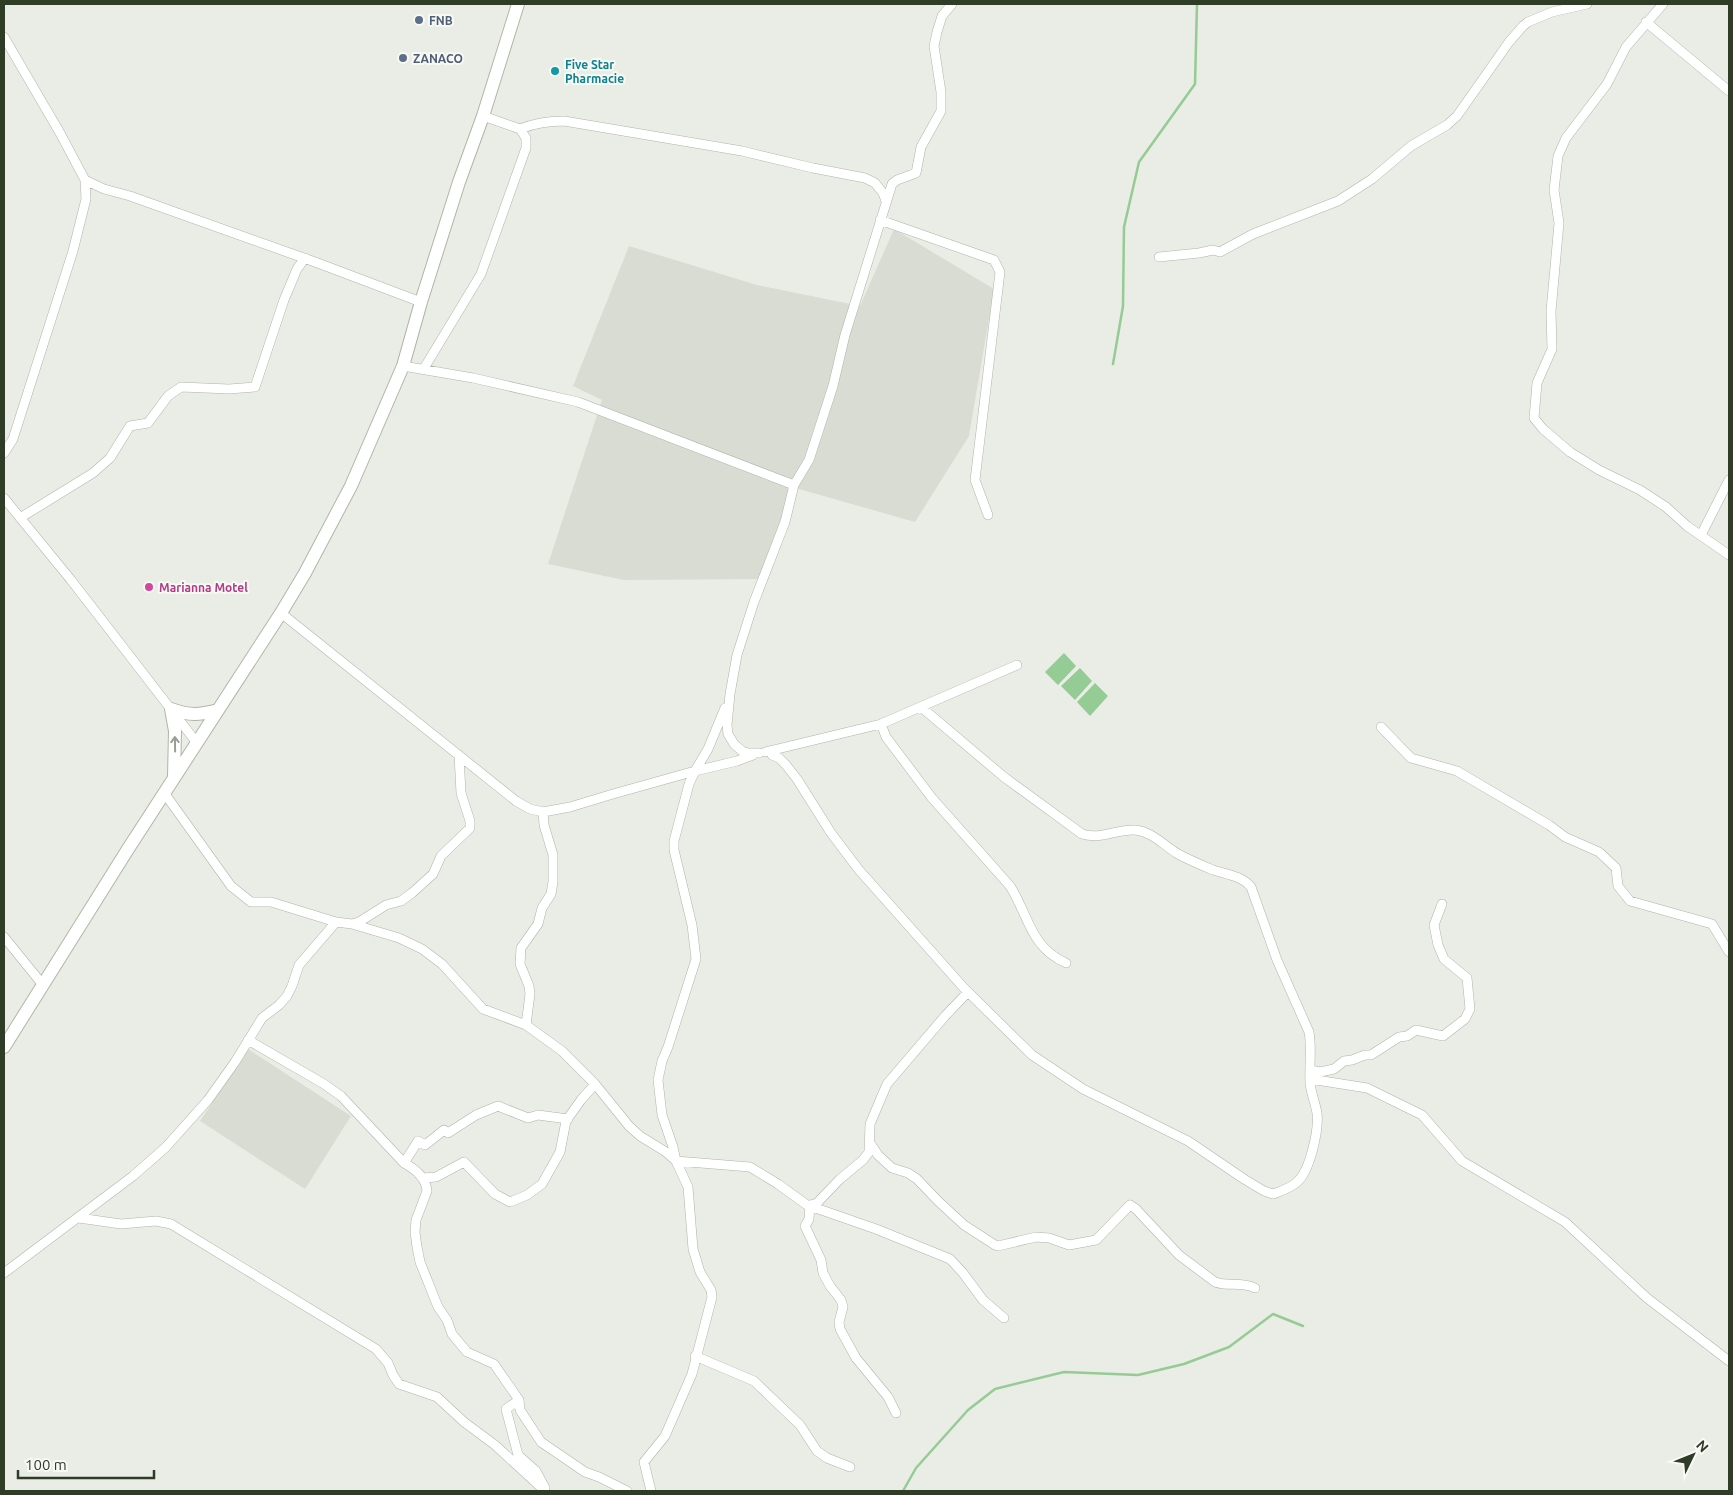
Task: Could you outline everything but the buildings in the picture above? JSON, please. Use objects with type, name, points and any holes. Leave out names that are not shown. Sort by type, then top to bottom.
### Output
[{"type":"main road","points":[[4,1047],[281,613],[305,573],[351,486],[403,366],[459,182],[483,116],[518,4]]},
{"type":"main road","points":[[174,780],[175,731],[171,709],[185,714],[198,715],[218,710]]},
{"type":"street","points":[[952,4],[942,16],[934,46],[941,92],[941,111],[921,147],[916,173],[894,182],[886,201],[845,335],[833,386],[809,460],[794,485],[786,522],[754,602],[737,655],[730,694],[728,734],[734,744],[742,751],[748,753],[770,751],[882,724],[1017,665]]},
{"type":"street","points":[[1159,257],[1213,250],[1220,252],[1253,234],[1338,201],[1372,179],[1411,146],[1447,125],[1458,116],[1509,42],[1528,22],[1552,12],[1587,4]]},
{"type":"street","points":[[1663,4],[1626,47],[1607,84],[1566,138],[1558,156],[1554,190],[1559,223],[1551,311],[1552,349],[1536,383],[1534,418],[1570,452],[1599,470],[1640,490],[1666,507],[1701,536],[1729,555]]},
{"type":"street","points":[[1646,22],[1729,91]]},
{"type":"street","points":[[4,37],[60,132],[85,180],[86,199],[73,252],[13,439],[4,453]]},
{"type":"street","points":[[423,370],[481,274],[526,148],[526,138],[520,129],[483,116]]},
{"type":"street","points":[[520,129],[546,121],[564,120],[742,151],[865,178],[874,183],[883,192],[886,201]]},
{"type":"street","points":[[85,180],[104,189],[130,196],[305,258],[421,302]]},
{"type":"street","points":[[86,199],[104,189]]},
{"type":"street","points":[[880,220],[994,260],[1000,272],[975,480],[988,515]]},
{"type":"street","points":[[20,518],[93,473],[110,458],[130,426],[148,423],[168,396],[180,388],[229,389],[255,387],[284,300],[297,269],[305,258]]},
{"type":"street","points":[[403,366],[473,378],[578,402],[794,485]]},
{"type":"street","points":[[1701,536],[1729,480]]},
{"type":"street","points":[[4,498],[71,580],[197,743]]},
{"type":"street","points":[[281,613],[516,801],[530,809],[543,812],[570,807],[695,771],[737,761],[758,753]]},
{"type":"street","points":[[651,1491],[644,1462],[664,1436],[692,1374],[695,1356],[712,1297],[711,1290],[700,1272],[693,1249],[688,1187],[676,1161],[662,1115],[658,1080],[662,1061],[696,959],[692,925],[674,850],[674,841],[689,784],[712,740],[730,694]]},
{"type":"street","points":[[770,751],[772,755],[779,758],[786,765],[797,779],[831,833],[860,870],[968,992],[1032,1055],[1083,1090],[1188,1141],[1244,1180],[1264,1191],[1273,1194],[1295,1184],[1305,1172],[1317,1129],[1310,1075],[1311,1053],[1309,1032],[1277,960],[1251,887],[1245,880],[1186,858],[1158,838],[1148,834],[1134,830],[1092,837],[1082,834],[1004,777],[920,707]]},
{"type":"street","points":[[882,724],[886,737],[926,790],[1010,886],[1035,938],[1047,952],[1056,959],[1066,963]]},
{"type":"street","points":[[1381,727],[1411,758],[1457,771],[1549,825],[1565,837],[1599,852],[1616,868],[1618,886],[1630,902],[1712,924],[1729,952]]},
{"type":"street","points":[[352,924],[360,922],[386,905],[402,901],[412,893],[433,874],[441,856],[470,828],[470,821],[461,793],[459,755]]},
{"type":"street","points":[[165,794],[231,886],[251,902],[271,902],[336,922],[352,924],[399,938],[422,949],[442,964],[483,1009],[526,1024],[562,1051],[595,1084],[629,1126],[676,1161],[750,1167],[758,1170],[807,1205],[876,1229],[950,1259],[964,1273],[983,1300],[1004,1318]]},
{"type":"street","points":[[526,1024],[530,994],[529,986],[520,964],[521,948],[538,924],[542,908],[551,894],[553,882],[553,855],[544,825],[543,812]]},
{"type":"street","points":[[1310,1075],[1331,1070],[1344,1061],[1373,1054],[1398,1038],[1407,1036],[1416,1030],[1444,1036],[1465,1019],[1471,1006],[1467,978],[1444,959],[1436,937],[1434,924],[1442,904]]},
{"type":"street","points":[[4,1273],[133,1176],[166,1147],[208,1100],[235,1062],[262,1018],[287,996],[299,965],[336,922]]},
{"type":"street","points":[[4,937],[43,985]]},
{"type":"street","points":[[810,1205],[816,1204],[840,1179],[863,1160],[869,1152],[870,1124],[888,1084],[945,1016],[968,992]]},
{"type":"street","points":[[248,1040],[324,1084],[340,1096],[404,1163],[423,1178],[427,1191],[419,1210],[415,1232],[420,1262],[438,1307],[447,1320],[452,1334],[467,1352],[494,1364],[519,1400],[520,1410],[541,1442],[585,1472],[627,1491]]},
{"type":"street","points":[[1310,1075],[1367,1088],[1422,1115],[1462,1161],[1564,1222],[1647,1298],[1729,1361]]},
{"type":"street","points":[[423,1178],[436,1177],[464,1162],[495,1194],[510,1202],[527,1195],[542,1184],[560,1152],[566,1121],[580,1100],[595,1084]]},
{"type":"street","points":[[404,1163],[418,1141],[425,1145],[444,1130],[448,1133],[476,1116],[498,1106],[528,1118],[538,1115],[568,1119]]},
{"type":"street","points":[[870,1143],[878,1155],[892,1168],[908,1173],[917,1179],[938,1202],[964,1225],[994,1245],[998,1246],[1036,1237],[1049,1238],[1064,1244],[1079,1244],[1096,1240],[1130,1205],[1179,1255],[1214,1282],[1221,1284],[1238,1283],[1255,1288]]},
{"type":"street","points":[[810,1205],[805,1226],[821,1260],[823,1272],[830,1286],[842,1300],[840,1329],[856,1358],[888,1397],[896,1413]]},
{"type":"street","points":[[79,1218],[121,1224],[156,1220],[171,1224],[376,1349],[388,1363],[399,1384],[437,1397],[464,1422],[495,1445],[546,1491]]},
{"type":"street","points":[[695,1356],[754,1381],[800,1425],[817,1451],[827,1458],[850,1467]]},
{"type":"street","points":[[519,1400],[506,1409],[518,1455],[536,1471],[546,1491]]},
{"type":"shaded area","points":[[894,229],[994,289],[969,436],[915,522],[792,487],[761,579],[624,580],[548,564],[602,400],[573,386],[629,246],[757,285],[860,306]]},
{"type":"shaded area","points":[[1064,653],[1076,666],[1058,685],[1045,672]]},
{"type":"shaded area","points":[[1080,668],[1092,681],[1075,700],[1061,686]]},
{"type":"shaded area","points":[[1095,683],[1108,696],[1090,716],[1077,702]]},
{"type":"shaded area","points":[[248,1049],[351,1116],[305,1189],[200,1121]]},
{"type":"waterway","points":[[1113,364],[1123,306],[1124,227],[1139,162],[1195,84],[1197,4]]},
{"type":"waterway","points":[[903,1491],[916,1468],[968,1410],[995,1389],[1064,1372],[1138,1375],[1184,1364],[1229,1347],[1273,1314],[1303,1326]]},
{"type":"place","name":"FNB","points":[[419,20]]},
{"type":"place","name":"ZANACO","points":[[403,58]]},
{"type":"place","name":"Five Star Pharmacie","points":[[555,71]]},
{"type":"place","name":"Marianna Motel","points":[[149,587]]}]
